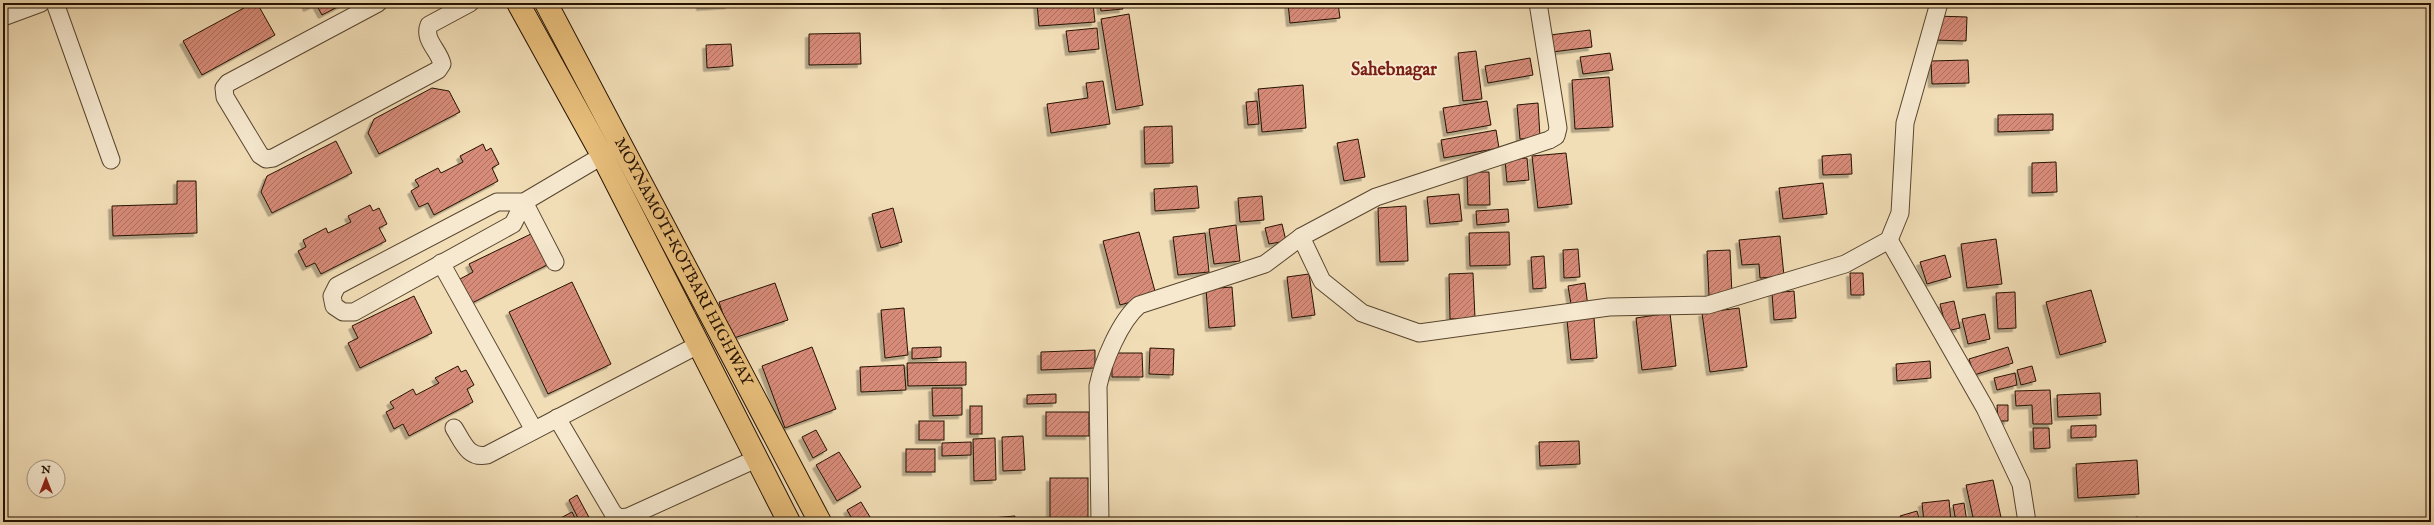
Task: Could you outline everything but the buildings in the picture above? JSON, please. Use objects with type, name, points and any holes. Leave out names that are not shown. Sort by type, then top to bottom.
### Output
[{"type":"main road","name":"MOYNAMOTI–KOTBARI HIGHWAY","points":[[518,3],[602,155],[789,522]]},
{"type":"main road","name":"MOYNAMOTI–KOTBARI HIGHWAY","points":[[546,3],[820,522]]},
{"type":"street","points":[[3,17],[41,3]]},
{"type":"street","points":[[55,3],[111,160]]},
{"type":"street","points":[[378,3],[228,83],[224,88],[225,97],[260,155],[266,159],[273,158],[438,70],[442,64],[427,31],[430,25],[470,3]]},
{"type":"street","points":[[1100,522],[1098,386],[1101,369],[1130,313],[1139,304],[1265,264],[1301,237],[1376,196],[1549,140],[1556,136],[1558,128],[1538,3]]},
{"type":"street","points":[[1301,237],[1322,281],[1362,313],[1419,333],[1609,307],[1708,305],[1844,264],[1889,240],[1900,213],[1905,123],[1939,3]]},
{"type":"street","points":[[524,202],[513,224],[354,312],[343,312],[334,306],[332,296],[337,286],[497,202],[524,202],[621,145]]},
{"type":"street","points":[[524,202],[555,262]]},
{"type":"street","points":[[1889,240],[1985,408],[2021,484],[2027,522]]},
{"type":"street","points":[[441,264],[534,430]]},
{"type":"street","points":[[454,428],[470,453],[478,457],[487,454],[698,345]]},
{"type":"street","points":[[557,418],[613,514],[619,518],[628,517],[756,459]]},
{"type":"district","name":"Sahebnagar","points":[[1394,70]]}]
